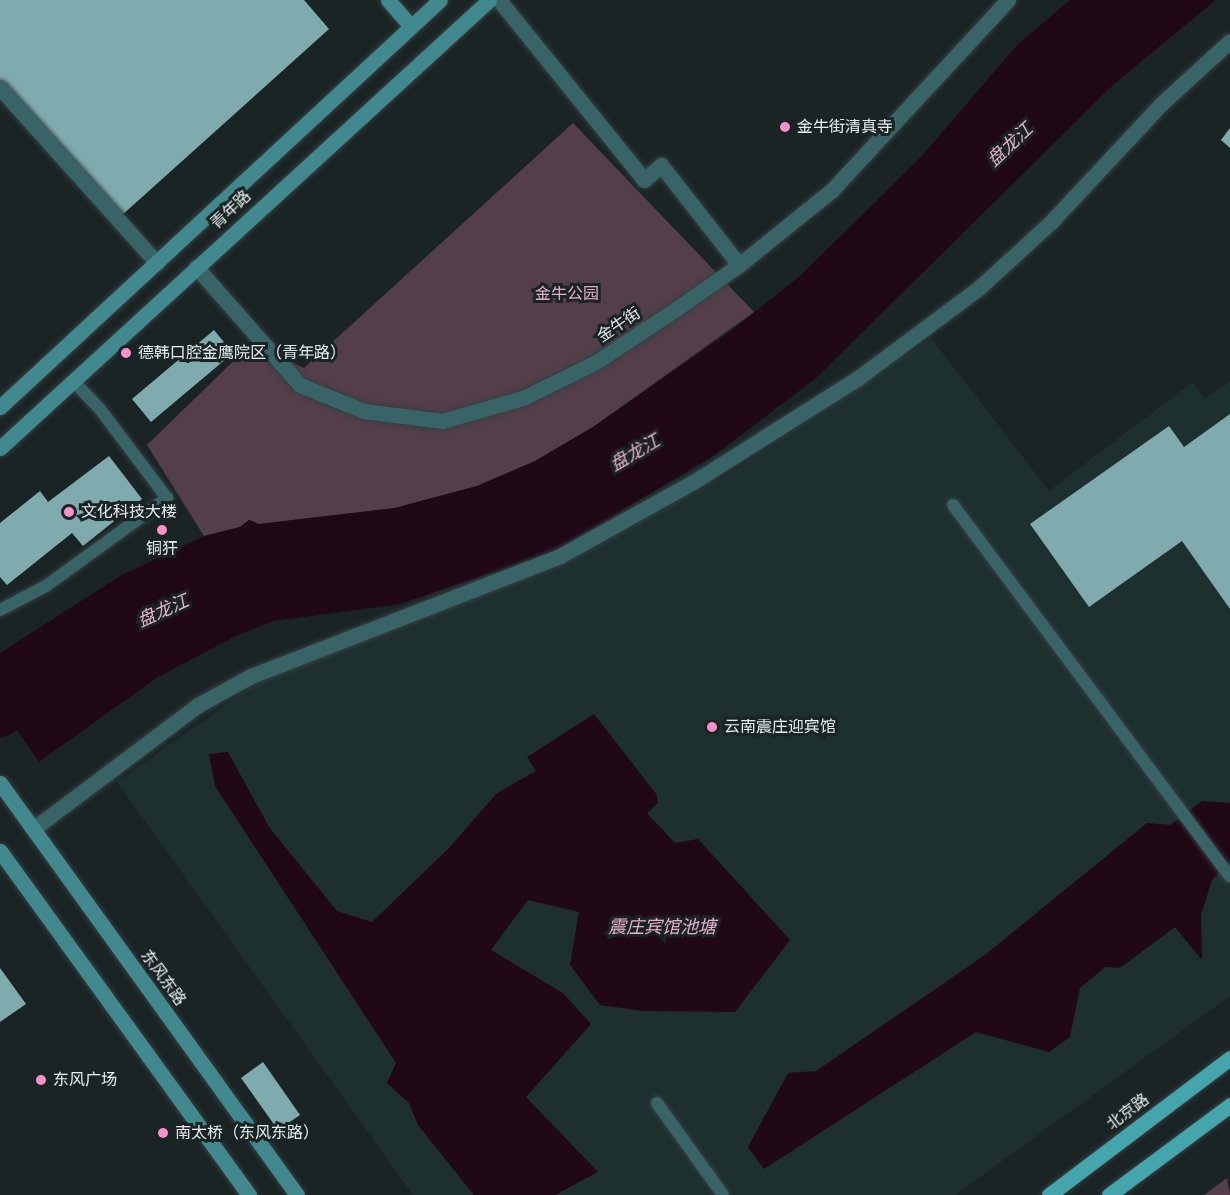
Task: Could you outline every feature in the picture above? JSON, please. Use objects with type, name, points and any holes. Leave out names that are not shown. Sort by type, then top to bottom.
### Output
[{"type":"main road","points":[[388,0],[411,26]]},
{"type":"main road","name":"青年路","points":[[0,407],[440,0]]},
{"type":"main road","name":"青年路","points":[[0,448],[489,0]]},
{"type":"main road","name":"东风东路","points":[[0,783],[297,1195]]},
{"type":"main road","points":[[0,851],[249,1195]]},
{"type":"main road","name":"北京路","points":[[1049,1195],[1230,1058]]},
{"type":"main road","points":[[1109,1195],[1230,1106]]},
{"type":"street","points":[[499,0],[644,180],[662,165],[740,265]]},
{"type":"street","name":"金牛街","points":[[196,267],[300,385],[364,411],[442,421],[523,398],[596,362],[740,265],[831,190],[1008,0]]},
{"type":"street","points":[[33,829],[198,705],[251,676],[560,556],[695,481],[858,378],[980,287],[1052,221],[1161,104],[1230,41]]},
{"type":"street","points":[[0,88],[157,262]]},
{"type":"lane","points":[[0,610],[46,586],[166,498],[100,410],[73,381]]},
{"type":"lane","points":[[953,505],[1228,874]]},
{"type":"lane","points":[[657,1103],[723,1195]]},
{"type":"shaded area","name":"云南震庄迎宾馆","points":[[931,338],[1049,491],[1193,382],[1205,399],[1230,381],[1230,996],[955,1195],[413,1195],[117,782],[255,684],[593,547],[725,476]]},
{"type":"green space","name":"金牛公园","points":[[573,123],[754,312],[593,427],[535,461],[477,486],[395,508],[259,524],[249,520],[240,527],[204,536],[147,445],[251,344],[304,368]]},
{"type":"green space","points":[[1227,1178],[1230,1195],[1204,1195]]},
{"type":"water","points":[[1070,0],[1216,0],[1114,84],[815,379],[713,456],[555,551],[400,604],[273,621],[236,636],[158,677],[39,762],[0,706],[0,653],[120,576],[204,536],[240,527],[249,520],[259,524],[395,508],[477,486],[535,461],[593,427],[735,328],[801,275],[922,156],[1018,44]]},
{"type":"water","name":"震庄宾馆池塘","points":[[594,714],[657,795],[658,803],[647,813],[675,843],[698,839],[790,940],[735,1012],[643,1011],[600,1005],[570,965],[579,912],[528,900],[491,950],[563,993],[591,1024],[526,1097],[598,1172],[555,1195],[474,1195],[418,1125],[409,1103],[387,1083],[396,1063],[215,786],[209,754],[228,752],[269,827],[337,911],[372,922],[449,848],[497,793],[536,771],[527,757]]},
{"type":"water","points":[[1202,801],[1230,803],[1230,860],[1212,880],[1201,915],[1202,960],[1175,927],[1120,968],[1105,967],[1080,988],[1070,1037],[1049,1052],[976,1032],[764,1169],[748,1147],[788,1073],[816,1071],[985,955],[1147,823],[1170,825]]},
{"type":"pier","points":[[0,706],[39,762],[36,764],[0,712]]},
{"type":"building","points":[[0,0],[304,0],[329,29],[121,216],[0,81]]},
{"type":"building","points":[[1230,128],[1230,148],[1221,140]]},
{"type":"building","points":[[214,330],[233,353],[151,422],[132,399]]},
{"type":"building","points":[[1230,414],[1230,609],[1182,541],[1089,607],[1030,524],[1169,426],[1184,447]]},
{"type":"building","name":"文化科技大楼","points":[[109,456],[142,499],[83,546],[72,533],[7,585],[0,577],[0,523],[40,491],[48,502]]},
{"type":"building","points":[[0,968],[26,1004],[0,1022]]},
{"type":"building","points":[[263,1062],[300,1115],[278,1130],[241,1078]]},
{"type":"waterway","name":"盘龙江","points":[[0,716],[50,679]]},
{"type":"place","name":"金牛街清真寺","points":[[785,127]]},
{"type":"place","name":"德韩口腔金鹰院区（青年路）","points":[[126,353]]},
{"type":"place","name":"文化科技大楼","points":[[69,512]]},
{"type":"place","name":"铜犴","points":[[162,530]]},
{"type":"place","name":"云南震庄迎宾馆","points":[[712,727]]},
{"type":"place","name":"东风广场","points":[[41,1080]]},
{"type":"place","name":"南太桥（东风东路）","points":[[163,1133]]}]
